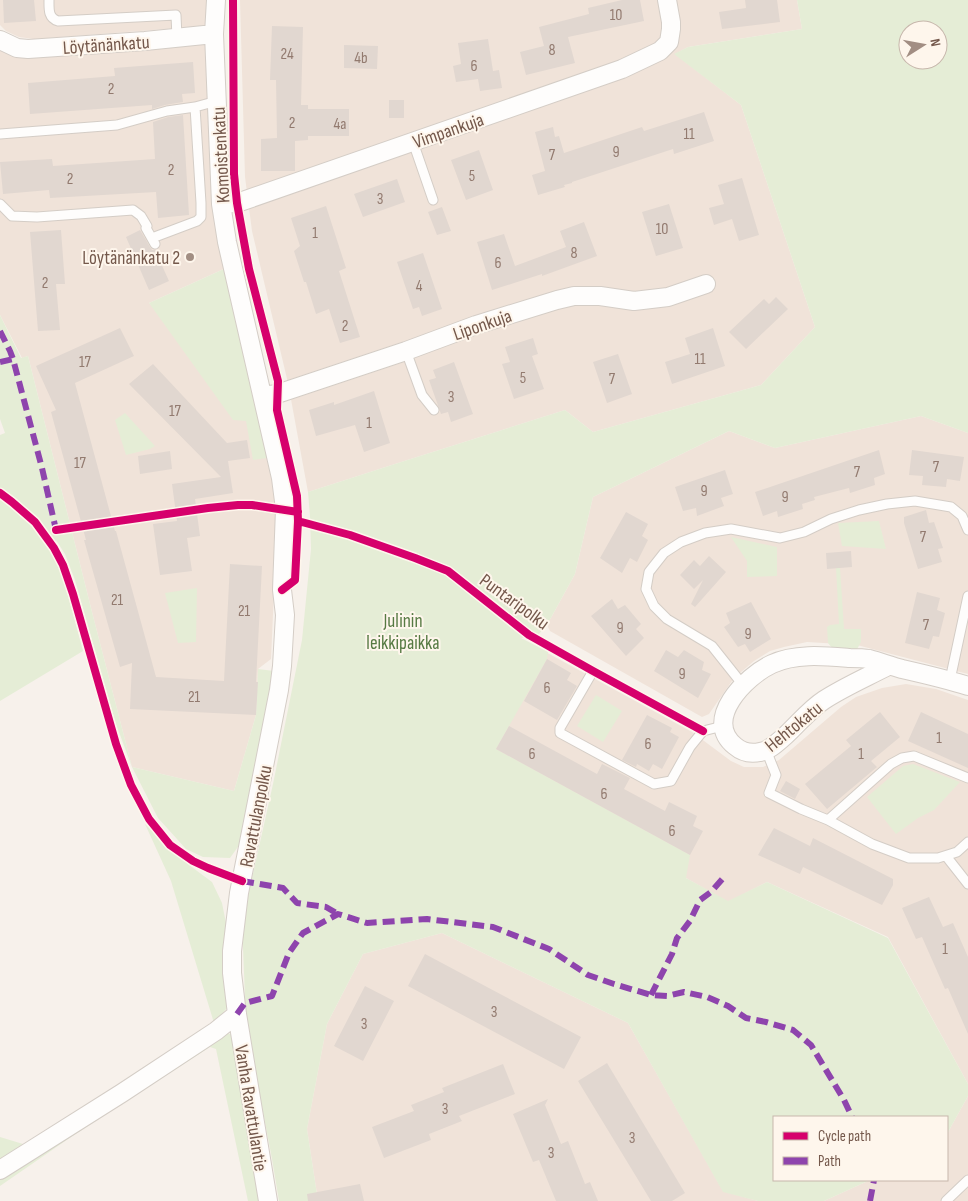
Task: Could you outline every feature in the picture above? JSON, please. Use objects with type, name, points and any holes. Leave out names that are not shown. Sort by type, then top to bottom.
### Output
[{"type":"street","name":"Komoistenkatu","points":[[216,0],[214,34],[221,204],[227,242],[263,396]]},
{"type":"street","name":"Vimpankuja","points":[[221,204],[237,203],[622,69],[660,51],[669,42],[671,22],[667,0]]},
{"type":"street","name":"Löytänänkatu","points":[[1,42],[17,48],[28,49],[214,34]]},
{"type":"street","name":"Liponkuja","points":[[263,396],[277,394],[406,351],[476,325],[557,300],[574,296],[600,296],[634,301],[668,297],[706,284]]},
{"type":"street","name":"Ravattulanpolku","points":[[237,1014],[232,973],[232,951],[239,893],[279,690],[285,615],[282,590],[284,497],[282,478],[263,396]]},
{"type":"street","points":[[723,726],[723,716],[727,707],[742,685],[755,674],[772,664],[799,658],[821,656],[868,659],[888,666],[968,686]]},
{"type":"street","name":"Hehtokatu","points":[[723,726],[728,739],[739,749],[753,753],[766,750],[790,731],[822,701],[888,666]]},
{"type":"street","points":[[0,1170],[216,1031],[237,1014]]},
{"type":"street","name":"Vanha Ravattulantie","points":[[237,1014],[268,1201]]},
{"type":"lane","points":[[49,0],[51,16],[53,20],[58,22],[176,15],[177,38]]},
{"type":"lane","points":[[0,134],[117,125],[167,111],[217,101]]},
{"type":"lane","points":[[0,204],[12,216],[37,217],[133,210],[141,216],[153,241],[197,221],[201,217],[201,203],[194,107]]},
{"type":"lane","points":[[413,142],[433,200]]},
{"type":"lane","points":[[406,351],[422,396],[434,410]]},
{"type":"lane","points":[[742,685],[712,646],[667,619],[654,606],[646,589],[649,572],[664,553],[680,542],[705,533],[730,529],[780,538],[804,532],[831,519],[859,510],[915,501],[950,507],[962,516],[968,530]]},
{"type":"lane","points":[[950,680],[968,596]]},
{"type":"lane","points":[[593,671],[560,728],[560,733],[654,784],[671,781],[690,747],[703,731],[723,726]]},
{"type":"lane","points":[[766,750],[776,775],[769,793],[828,820],[872,844],[910,858],[938,858],[957,852],[968,842]]},
{"type":"lane","points":[[828,820],[891,764],[902,758],[914,756],[968,778]]},
{"type":"lane","points":[[946,856],[968,884]]},
{"type":"lane","points":[[946,1201],[968,1180]]},
{"type":"shaded area","points":[[0,0],[208,0],[206,26],[34,39],[19,37],[6,31],[0,25]]},
{"type":"shaded area","points":[[240,0],[797,0],[802,29],[688,47],[675,54],[741,105],[815,327],[761,385],[593,432],[565,410],[308,492],[288,383],[252,231],[245,177]]},
{"type":"shaded area","points":[[205,43],[212,200],[226,268],[149,303],[261,420],[278,502],[271,659],[258,669],[256,715],[234,791],[132,767],[28,356],[22,358],[0,315],[0,48]]},
{"type":"shaded area","points":[[921,416],[968,433],[968,674],[857,645],[807,642],[770,651],[754,661],[734,678],[709,714],[702,717],[550,631],[547,625],[575,574],[593,497],[729,431],[775,448]]},
{"type":"shaded area","points":[[520,638],[692,732],[731,761],[744,767],[763,767],[779,760],[841,707],[856,697],[882,688],[906,684],[936,689],[968,700],[968,1084],[888,937],[767,882],[728,902],[461,749]]},
{"type":"shaded area","points":[[442,933],[628,1023],[723,1191],[758,1201],[318,1201],[307,1129],[327,1024],[363,954]]},
{"type":"shaded area","points":[[968,1096],[968,1201],[824,1201],[868,1181],[948,1181],[948,1132]]},
{"type":"green space","name":"Julinin leikkipaikka","points":[[797,0],[968,0],[968,433],[921,416],[775,448],[729,431],[593,497],[575,574],[547,625],[538,635],[521,638],[548,652],[547,659],[496,749],[690,855],[686,878],[728,901],[767,882],[888,938],[968,1084],[968,1096],[948,1132],[948,1116],[773,1116],[773,1181],[868,1181],[824,1201],[758,1201],[723,1192],[628,1023],[442,933],[363,954],[327,1024],[307,1129],[318,1201],[279,1201],[246,1022],[242,923],[302,640],[311,549],[308,492],[565,410],[593,432],[761,385],[815,327],[741,105],[674,54],[688,47],[802,29]]},
{"type":"green space","points":[[226,268],[270,456],[267,458],[253,460],[246,421],[233,420],[149,303]]},
{"type":"green space","points":[[0,315],[21,358],[28,356],[132,767],[116,724],[75,580],[65,554],[56,540],[63,577],[83,651],[0,701],[0,435],[5,433],[0,419]]},
{"type":"green space","points":[[125,413],[155,446],[126,455],[115,420]]},
{"type":"green space","points":[[879,521],[886,549],[842,546],[838,523]]},
{"type":"green space","points":[[731,537],[777,547],[777,576],[747,577],[747,561]]},
{"type":"green space","points":[[836,568],[840,568],[844,629],[861,629],[861,642],[856,651],[833,649],[828,643],[827,627],[839,624]]},
{"type":"green space","points":[[197,588],[196,642],[178,643],[165,593]]},
{"type":"green space","points":[[258,669],[274,671],[240,844],[230,858],[203,857],[186,849],[158,818],[132,767],[234,791],[256,715]]},
{"type":"green space","points":[[596,695],[622,711],[603,742],[577,726]]},
{"type":"green space","points":[[913,764],[960,782],[934,810],[918,818],[896,834],[867,797],[903,766]]},
{"type":"green space","points":[[145,824],[189,865],[212,882],[222,903],[226,923],[224,961],[229,999],[227,1008],[214,1023],[171,881]]},
{"type":"green space","points":[[223,1033],[231,1034],[233,1037],[263,1201],[248,1201],[216,1049],[210,1047],[71,1137],[0,1186],[0,1173]]},
{"type":"green space","points":[[0,1137],[23,1144],[0,1159]]},
{"type":"building","points":[[3,0],[34,0],[36,21],[4,23]]},
{"type":"building","points":[[622,0],[640,0],[644,21],[568,37],[575,63],[526,75],[520,52],[544,46],[539,27],[589,14],[588,8]]},
{"type":"building","points":[[745,0],[777,0],[780,22],[722,29],[719,12],[746,8]]},
{"type":"building","points":[[272,26],[303,27],[301,105],[308,105],[308,109],[349,109],[349,136],[308,136],[308,140],[295,141],[295,171],[261,171],[261,139],[277,138],[276,80],[270,80]]},
{"type":"building","points":[[488,39],[493,71],[499,70],[502,88],[480,91],[478,79],[456,82],[453,66],[461,64],[458,43]]},
{"type":"building","points":[[344,45],[378,46],[377,69],[344,68]]},
{"type":"building","points":[[193,62],[195,93],[182,94],[183,102],[152,109],[152,105],[30,114],[28,83],[115,76],[114,68]]},
{"type":"building","points":[[389,100],[404,100],[404,118],[389,118]]},
{"type":"building","points":[[704,112],[714,141],[674,154],[673,149],[538,195],[532,175],[545,171],[535,132],[553,127],[555,137],[559,136],[564,153],[642,127],[644,131]]},
{"type":"building","points":[[183,115],[189,215],[158,218],[156,192],[50,198],[49,190],[3,194],[0,162],[52,159],[53,166],[155,159],[153,122]]},
{"type":"building","points":[[479,150],[493,190],[466,200],[451,160]]},
{"type":"building","points":[[742,178],[759,235],[739,241],[732,219],[714,225],[709,208],[724,204],[718,185]]},
{"type":"building","points":[[397,179],[405,202],[363,217],[354,194]]},
{"type":"building","points":[[669,204],[683,248],[656,256],[642,212]]},
{"type":"building","points":[[326,206],[346,268],[339,271],[360,337],[340,343],[329,309],[316,314],[294,251],[300,246],[291,218]]},
{"type":"building","points":[[442,207],[451,231],[437,235],[428,212]]},
{"type":"building","points":[[584,222],[597,256],[542,276],[542,274],[492,290],[477,242],[504,234],[515,266],[566,247],[560,231]]},
{"type":"building","points":[[61,230],[65,284],[56,284],[60,330],[38,331],[30,232]]},
{"type":"building","points":[[140,230],[152,250],[155,250],[169,281],[149,290],[126,237]]},
{"type":"building","points":[[423,253],[442,309],[422,316],[419,307],[413,309],[397,262]]},
{"type":"building","points":[[776,297],[788,309],[746,349],[729,332],[764,299],[769,304]]},
{"type":"building","points":[[120,328],[134,356],[75,383],[156,677],[224,681],[230,564],[262,566],[256,715],[130,709],[132,663],[120,667],[84,540],[86,540],[51,412],[56,410],[36,366]]},
{"type":"building","points":[[713,328],[725,366],[672,384],[665,362],[690,354],[685,338]]},
{"type":"building","points":[[533,338],[538,354],[532,356],[544,389],[514,399],[502,364],[510,362],[505,347]]},
{"type":"building","points":[[618,354],[632,394],[607,403],[593,362]]},
{"type":"building","points":[[454,362],[473,414],[451,422],[448,412],[441,414],[429,380],[436,378],[433,370]]},
{"type":"building","points":[[153,364],[227,443],[247,440],[250,458],[228,461],[233,493],[195,499],[200,536],[187,538],[192,571],[160,575],[153,524],[177,521],[172,484],[221,477],[129,384]]},
{"type":"building","points":[[374,391],[390,443],[364,452],[355,425],[316,436],[309,410],[334,402],[334,405]]},
{"type":"building","points":[[879,450],[885,474],[874,478],[875,485],[850,493],[849,488],[814,497],[815,500],[802,504],[803,509],[778,517],[777,511],[763,516],[755,492]]},
{"type":"building","points":[[912,450],[964,457],[960,481],[947,479],[946,487],[922,485],[923,476],[909,475]]},
{"type":"building","points":[[170,451],[172,469],[140,474],[138,456]]},
{"type":"building","points":[[725,470],[733,494],[721,498],[724,506],[697,516],[696,508],[683,511],[675,487]]},
{"type":"building","points":[[926,510],[929,523],[934,522],[943,548],[938,549],[942,562],[918,569],[904,523],[904,517]]},
{"type":"building","points":[[626,512],[648,524],[642,536],[648,540],[637,562],[630,558],[622,573],[600,558]]},
{"type":"building","points":[[851,551],[852,567],[827,569],[826,553]]},
{"type":"building","points":[[709,556],[726,572],[695,607],[691,604],[703,580],[694,589],[680,575],[694,560],[700,566]]},
{"type":"building","points":[[917,592],[940,598],[937,610],[945,613],[939,637],[933,636],[929,649],[905,643]]},
{"type":"building","points":[[612,599],[618,609],[625,605],[641,624],[636,629],[644,638],[626,656],[591,616]]},
{"type":"building","points":[[751,602],[771,639],[750,652],[745,644],[738,647],[724,627],[730,623],[726,613]]},
{"type":"building","points":[[666,650],[678,657],[684,650],[704,662],[702,670],[711,674],[698,698],[654,671]]},
{"type":"building","points":[[547,659],[571,673],[567,680],[577,686],[557,720],[524,701]]},
{"type":"building","points":[[880,712],[900,737],[871,761],[877,767],[827,809],[805,784],[851,746],[846,740]]},
{"type":"building","points":[[921,712],[968,734],[968,768],[908,741]]},
{"type":"building","points":[[647,715],[672,728],[670,732],[679,737],[662,769],[653,764],[649,771],[637,764],[636,767],[622,760]]},
{"type":"building","points":[[509,726],[597,774],[602,764],[630,778],[624,789],[665,811],[669,802],[697,816],[693,826],[703,831],[690,855],[496,749]]},
{"type":"building","points":[[786,781],[800,789],[795,799],[780,791]]},
{"type":"building","points":[[774,828],[810,846],[813,838],[893,879],[893,885],[882,905],[803,867],[800,874],[758,855]]},
{"type":"building","points":[[929,897],[943,927],[953,923],[968,957],[968,1034],[948,988],[945,989],[922,937],[916,939],[902,908]]},
{"type":"building","points":[[425,954],[581,1037],[564,1069],[408,986]]},
{"type":"building","points":[[365,986],[394,1001],[363,1061],[334,1046]]},
{"type":"building","points":[[607,1063],[685,1193],[672,1201],[651,1201],[578,1081]]},
{"type":"building","points":[[503,1064],[515,1094],[459,1116],[462,1121],[429,1134],[431,1140],[384,1158],[372,1127],[414,1111],[411,1105],[444,1092],[442,1088]]},
{"type":"building","points":[[548,1099],[545,1105],[561,1144],[568,1141],[585,1184],[590,1182],[598,1201],[556,1201],[539,1160],[533,1162],[513,1114]]},
{"type":"building","points":[[360,1184],[364,1201],[308,1201],[307,1194]]},
{"type":"marked path","points":[[0,331],[13,359],[42,468],[56,530],[55,535]]},
{"type":"marked path","points":[[0,362],[13,359]]},
{"type":"marked path","points":[[651,995],[672,954],[677,938],[690,921],[700,900],[711,892],[725,876]]},
{"type":"marked path","points":[[242,881],[283,888],[297,903],[326,907],[338,914]]},
{"type":"marked path","points":[[237,1014],[245,1003],[272,996],[289,953],[303,933],[338,914],[367,923],[427,919],[493,927],[549,949],[588,975],[614,984],[651,995],[667,996],[684,992],[707,997],[728,1006],[746,1018],[793,1030],[811,1045],[852,1116]]},
{"type":"marked path","points":[[870,1201],[874,1181]]},
{"type":"cycle path","points":[[233,0],[234,174],[237,203],[249,269],[278,381],[277,410],[297,496],[298,521],[295,580],[282,590]]},
{"type":"cycle path","points":[[0,493],[35,522],[54,548],[63,565],[116,744],[131,785],[149,819],[170,845],[193,861],[242,881]]},
{"type":"cycle path","points":[[56,530],[238,505],[252,505],[298,512]]},
{"type":"cycle path","name":"Puntaripolku","points":[[298,521],[350,535],[448,571],[529,635],[703,731]]},
{"type":"place","name":"Löytänänkatu 2","points":[[190,257]]}]
